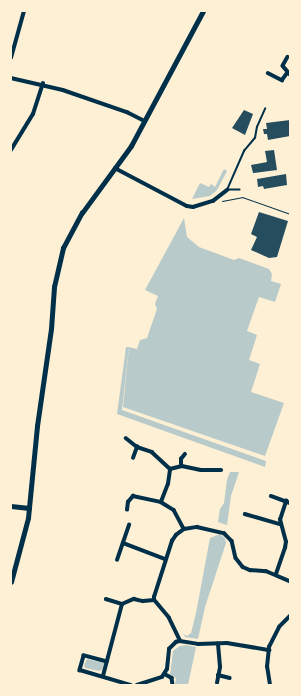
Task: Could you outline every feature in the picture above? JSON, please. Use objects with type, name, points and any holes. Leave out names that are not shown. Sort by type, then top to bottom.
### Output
[{"type":"street","points":[[11,58],[24,11]]},
{"type":"street","points":[[11,582],[29,508],[37,426],[58,266],[63,248],[76,222],[131,146],[203,11]]},
{"type":"street","points":[[268,73],[282,80],[289,74],[283,66],[288,57]]},
{"type":"street","points":[[11,78],[42,84],[121,110],[145,121]]},
{"type":"street","points":[[11,150],[33,114],[42,84]]},
{"type":"street","points":[[115,168],[187,206],[193,207],[204,204],[219,198],[227,190]]},
{"type":"street","points":[[126,438],[137,447],[152,452],[170,469]]},
{"type":"street","points":[[133,458],[137,447]]},
{"type":"street","points":[[181,466],[181,459],[185,454]]},
{"type":"street","points":[[170,469],[181,466],[201,470],[221,470]]},
{"type":"street","points":[[161,502],[168,484],[170,469]]},
{"type":"street","points":[[127,510],[128,502],[133,496],[161,502],[174,510],[184,529]]},
{"type":"street","points":[[271,496],[288,502],[280,524],[286,542],[276,574]]},
{"type":"street","points":[[11,506],[29,508]]},
{"type":"street","points":[[245,514],[280,524]]},
{"type":"street","points":[[117,560],[129,525]]},
{"type":"street","points":[[154,600],[165,559],[174,538],[184,529],[197,527],[224,533],[232,540],[236,558],[243,567],[276,574],[290,581]]},
{"type":"street","points":[[123,543],[165,559]]},
{"type":"street","points":[[106,599],[122,604],[134,599],[143,601],[154,600]]},
{"type":"street","points":[[154,600],[169,618],[180,641]]},
{"type":"street","points":[[103,676],[122,604]]},
{"type":"street","points":[[270,685],[267,667],[269,650],[276,632],[290,616]]},
{"type":"street","points":[[137,685],[159,680],[165,674],[169,650],[176,642],[180,641],[198,644],[235,644],[269,650]]},
{"type":"street","points":[[217,682],[220,667],[218,644]]},
{"type":"street","points":[[107,662],[84,656],[80,670],[131,685]]},
{"type":"street","points":[[165,674],[172,678],[173,685]]},
{"type":"street","points":[[218,675],[230,678]]},
{"type":"lane","points":[[240,190],[227,190],[244,151],[255,138],[257,127],[265,109]]},
{"type":"path","points":[[219,198],[222,201],[242,197],[290,214]]},
{"type":"shaded area","points":[[224,169],[227,171],[217,190],[210,196],[192,199],[200,183],[209,187],[211,184],[215,187]]},
{"type":"shaded area","points":[[184,218],[187,237],[199,247],[234,260],[239,258],[269,269],[272,274],[271,281],[281,284],[275,302],[259,297],[247,331],[257,335],[249,360],[260,364],[251,392],[284,403],[265,456],[123,407],[129,347],[137,349],[140,340],[147,338],[157,309],[155,304],[158,296],[145,290]]},
{"type":"shaded area","points":[[126,347],[129,347],[122,410],[266,461],[265,467],[117,414]]},
{"type":"shaded area","points":[[230,472],[239,472],[231,496],[227,525],[218,522],[220,509],[224,503],[227,480]]},
{"type":"shaded area","points":[[220,534],[225,538],[226,543],[205,607],[198,639],[185,637],[183,634],[187,636],[191,633],[210,538]]},
{"type":"shaded area","points":[[186,645],[196,647],[188,685],[175,685],[176,678],[170,675],[173,651],[180,646]]},
{"type":"shaded area","points":[[87,659],[104,663],[102,670],[99,671],[85,668],[84,665]]},
{"type":"building","points":[[244,110],[253,114],[245,135],[232,128]]},
{"type":"building","points":[[290,120],[290,136],[268,140],[267,134],[264,134],[263,129],[267,129],[266,123]]},
{"type":"building","points":[[274,150],[277,170],[253,173],[251,165],[267,162],[265,151]]},
{"type":"building","points":[[286,174],[287,185],[264,189],[263,186],[258,187],[257,179]]},
{"type":"building","points":[[259,212],[288,221],[277,257],[269,258],[251,250],[257,237],[251,234]]}]
